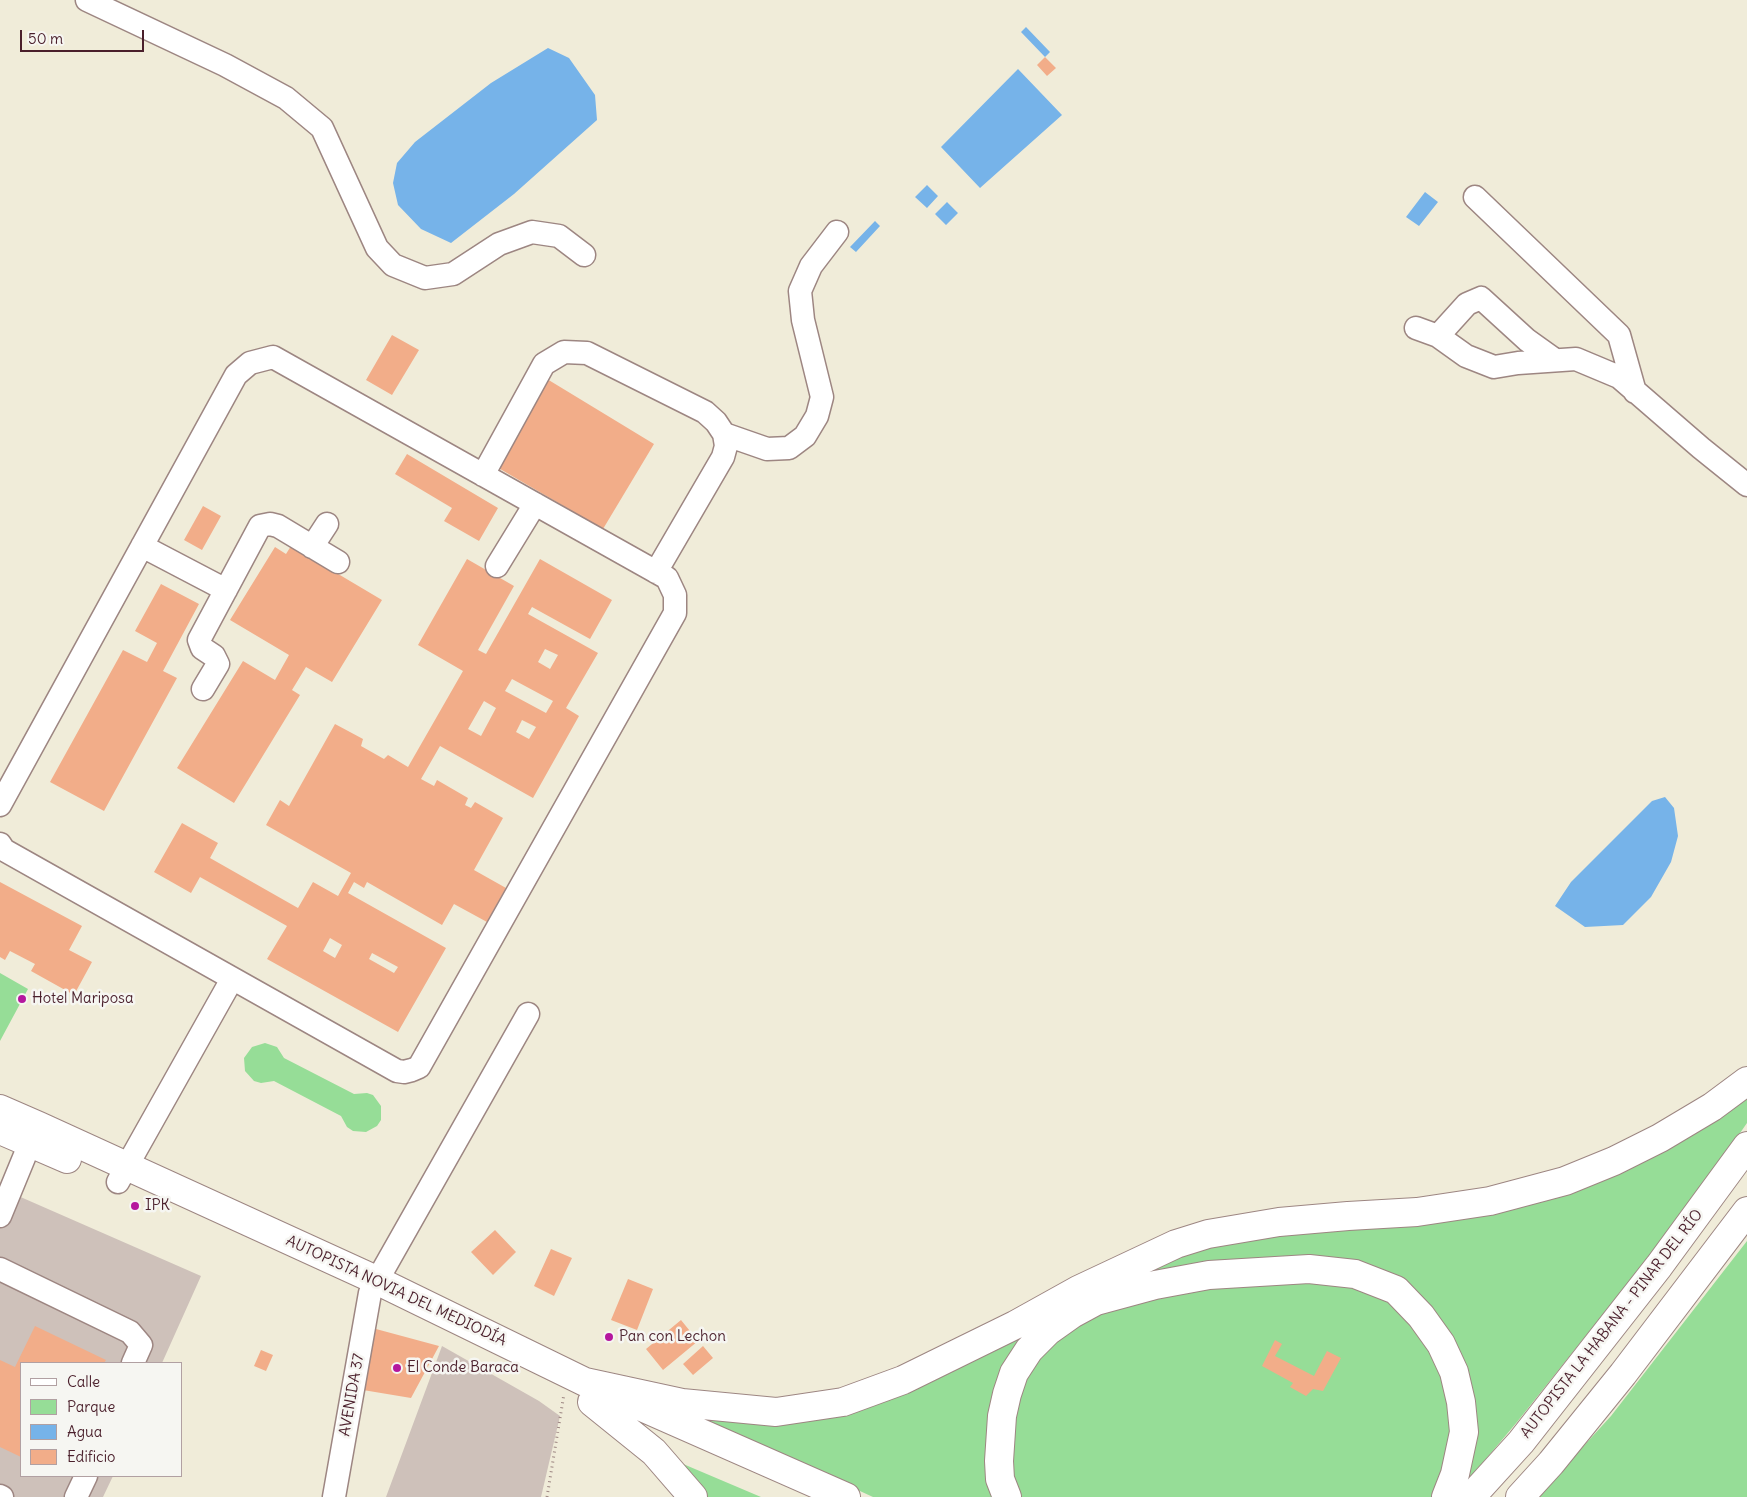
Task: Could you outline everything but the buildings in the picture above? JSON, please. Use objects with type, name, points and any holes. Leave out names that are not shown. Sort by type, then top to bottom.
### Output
[{"type":"highway","points":[[581,1391],[776,1412],[843,1402],[903,1380],[1015,1325],[1078,1290],[1176,1244],[1208,1234],[1279,1222],[1417,1212],[1481,1202],[1565,1182],[1614,1161],[1660,1138],[1712,1107],[1747,1081]]},
{"type":"highway","name":"AUTOPISTA NOVIA DEL MEDIODÍA","points":[[1,1118],[30,1143],[123,1174]]},
{"type":"highway","name":"AUTOPISTA NOVIA DEL MEDIODÍA","points":[[1,1118],[39,1126],[123,1174],[373,1286],[581,1391],[800,1497]]},
{"type":"highway","name":"AUTOPISTA LA HABANA - PINAR DEL RÍO","points":[[1472,1497],[1521,1442],[1641,1289],[1747,1146]]},
{"type":"highway","points":[[1520,1497],[1551,1463],[1623,1374],[1747,1210]]},
{"type":"highway","points":[[1007,1497],[1000,1478],[999,1461],[1002,1416],[1007,1394],[1014,1373],[1029,1350],[1056,1325],[1096,1301],[1155,1285],[1209,1275],[1309,1269],[1355,1274],[1396,1290],[1421,1316],[1440,1344],[1454,1372],[1461,1402],[1464,1432],[1456,1474],[1446,1497]]},
{"type":"highway","name":"AUTOPISTA NOVIA DEL MEDIODÍA","points":[[581,1391],[846,1497]]},
{"type":"highway","points":[[581,1391],[654,1452],[693,1497]]},
{"type":"street","points":[[87,0],[224,65],[286,98],[322,128],[377,248],[393,264],[425,278],[453,274],[499,244],[532,232],[559,236],[584,255]]},
{"type":"street","points":[[1475,197],[1619,335],[1635,392]]},
{"type":"street","points":[[724,434],[767,449],[789,448],[804,436],[817,416],[822,397],[803,320],[800,291],[811,266],[837,232]]},
{"type":"street","points":[[1438,336],[1467,304],[1481,298],[1527,340],[1555,360]]},
{"type":"street","points":[[1416,328],[1438,336],[1466,356],[1494,367],[1518,363],[1576,359],[1619,377],[1747,485]]},
{"type":"street","points":[[482,475],[544,364],[564,352],[587,353],[705,412],[716,422],[724,434],[726,446],[723,457],[656,572]]},
{"type":"street","points":[[0,804],[236,375],[250,363],[273,357],[668,578],[675,595],[675,613],[418,1067],[404,1072],[397,1071],[4,850],[0,844]]},
{"type":"street","points":[[497,566],[534,504]]},
{"type":"street","points":[[203,689],[218,664],[214,656],[202,648],[199,640],[260,526],[270,524],[278,526],[338,562]]},
{"type":"street","points":[[312,547],[326,524]]},
{"type":"street","points":[[142,546],[226,590]]},
{"type":"street","points":[[123,1174],[232,979]]},
{"type":"street","name":"AVENIDA 37","points":[[334,1497],[373,1286],[528,1014]]},
{"type":"street","points":[[0,1216],[30,1143]]},
{"type":"street","points":[[0,1269],[130,1332],[141,1345],[133,1362]]},
{"type":"street","points":[[76,1497],[86,1477]]},
{"type":"path","points":[[547,1497],[581,1391]]},
{"type":"shaded area","points":[[0,1188],[201,1276],[162,1362],[20,1362],[20,1477],[113,1477],[103,1497],[0,1497]]},
{"type":"shaded area","points":[[442,1346],[539,1401],[560,1416],[541,1497],[386,1497]]},
{"type":"green space","points":[[0,973],[28,989],[0,1041]]},
{"type":"green space","points":[[265,1043],[277,1047],[284,1058],[354,1094],[367,1093],[373,1095],[381,1106],[381,1120],[377,1126],[366,1132],[353,1131],[347,1127],[341,1116],[274,1081],[261,1083],[254,1081],[245,1071],[244,1058],[252,1047]]},
{"type":"green space","points":[[1747,1092],[1747,1123],[1690,1205],[1517,1422],[1465,1484],[1471,1440],[1401,1282],[1183,1269],[1022,1352],[1000,1497],[873,1497],[700,1418],[820,1415],[1191,1250],[1270,1232],[1534,1196]]},
{"type":"green space","points":[[1747,1241],[1747,1497],[1537,1497],[1611,1416]]},
{"type":"green space","points":[[1308,1279],[1363,1288],[1394,1304],[1420,1327],[1443,1369],[1455,1418],[1446,1467],[1431,1497],[1018,1497],[1008,1459],[1015,1404],[1027,1369],[1072,1325],[1114,1305],[1225,1284]]},
{"type":"green space","points":[[669,1458],[761,1497],[707,1497]]},
{"type":"water","points":[[1026,27],[1050,52],[1045,57],[1021,32]]},
{"type":"water","points":[[548,48],[569,58],[595,95],[597,120],[514,194],[451,243],[421,229],[398,205],[393,183],[397,163],[415,142],[491,83]]},
{"type":"water","points":[[1018,69],[1062,115],[980,188],[941,147]]},
{"type":"water","points":[[927,185],[938,196],[927,208],[915,197]]},
{"type":"water","points":[[1425,192],[1438,202],[1419,226],[1406,217]]},
{"type":"water","points":[[947,202],[958,213],[946,225],[935,214]]},
{"type":"water","points":[[875,221],[880,226],[856,252],[850,247]]},
{"type":"water","points":[[1665,797],[1674,808],[1678,836],[1671,862],[1651,897],[1623,925],[1585,927],[1555,906],[1571,882],[1652,801]]},
{"type":"place","name":"Hotel Mariposa","points":[[22,999]]},
{"type":"place","name":"IPK","points":[[135,1206]]},
{"type":"place","name":"Pan con Lechon","points":[[609,1337]]},
{"type":"place","name":"El Conde Baraca","points":[[397,1368]]}]
